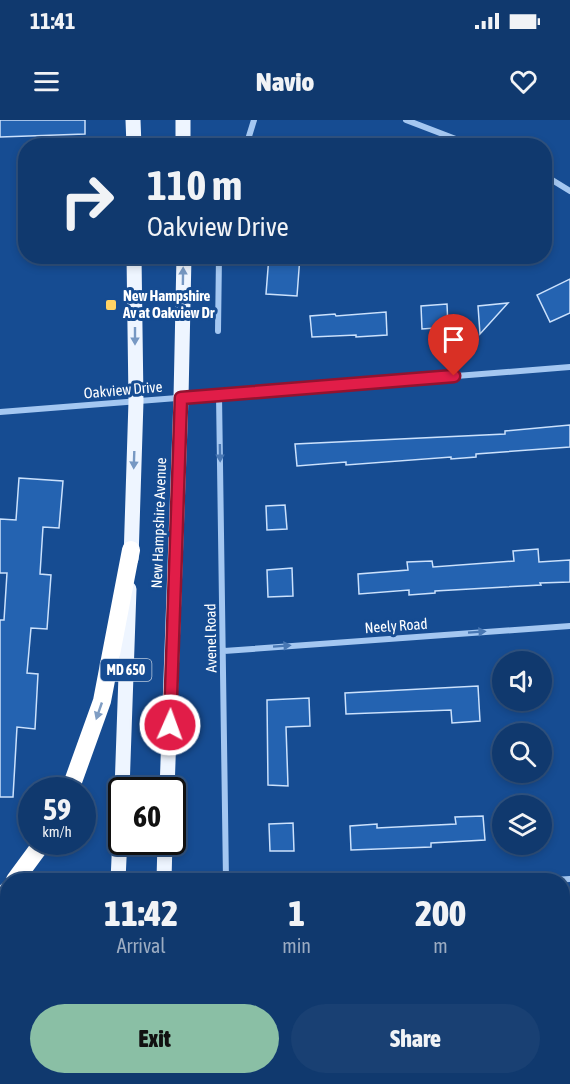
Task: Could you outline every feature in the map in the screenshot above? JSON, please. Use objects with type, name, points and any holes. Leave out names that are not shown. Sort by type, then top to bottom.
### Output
[{"type":"highway","points":[[75,777],[102,700],[131,550]]},
{"type":"highway","points":[[20,873],[33,855]]},
{"type":"main road","points":[[133,120],[134,138]]},
{"type":"main road","points":[[183,120],[183,138]]},
{"type":"main road","name":"New Hampshire Avenue","points":[[122,777],[136,401],[134,264]]},
{"type":"main road","name":"New Hampshire Avenue","points":[[167,777],[181,398],[183,264]]},
{"type":"main road","points":[[118,873],[119,855]]},
{"type":"main road","points":[[164,873],[165,855]]},
{"type":"street","points":[[248,138],[254,120]]},
{"type":"street","points":[[406,120],[453,138]]},
{"type":"street","points":[[552,180],[570,191]]},
{"type":"street","points":[[218,331],[219,264]]},
{"type":"street","name":"Oakview Drive","points":[[0,412],[570,367]]},
{"type":"street","name":"Avenel Road","points":[[219,395],[226,873]]},
{"type":"street","name":"Neely Road","points":[[224,651],[570,626]]},
{"type":"building","points":[[0,120],[85,120],[85,134],[0,137]]},
{"type":"building","points":[[268,264],[299,264],[297,296],[266,294]]},
{"type":"building","points":[[570,279],[570,313],[550,322],[537,295]]},
{"type":"building","points":[[508,303],[480,334],[478,306]]},
{"type":"building","points":[[447,304],[448,327],[422,329],[421,306]]},
{"type":"building","points":[[386,312],[387,335],[312,337],[310,316]]},
{"type":"building","points":[[570,425],[570,447],[476,454],[476,457],[451,459],[451,457],[346,465],[346,462],[297,466],[295,444],[505,434],[505,431]]},
{"type":"building","points":[[19,478],[63,481],[59,528],[43,527],[40,574],[51,575],[47,629],[31,628],[27,673],[38,674],[35,729],[17,727],[13,797],[0,797],[0,620],[4,620],[7,573],[0,573],[0,519],[16,520]]},
{"type":"building","points":[[285,505],[287,529],[267,530],[266,506]]},
{"type":"building","points":[[538,549],[539,562],[570,560],[570,582],[435,591],[435,593],[409,595],[409,590],[359,594],[358,574],[408,570],[407,562],[432,561],[433,567],[514,561],[513,551]]},
{"type":"building","points":[[292,568],[293,596],[268,597],[267,570]]},
{"type":"building","points":[[478,686],[480,721],[452,723],[451,710],[346,714],[345,693]]},
{"type":"building","points":[[309,698],[310,726],[286,727],[288,786],[268,785],[267,700]]},
{"type":"building","points":[[483,816],[485,840],[431,843],[431,847],[351,850],[350,826],[377,824],[377,828],[456,824],[455,817]]},
{"type":"building","points":[[293,823],[294,851],[270,851],[269,824]]},
{"type":"place","name":"New Hampshire Av at Oakview Dr","points":[[111,305]]},
{"type":"route","points":[[170,725],[181,398],[454,376]]}]
